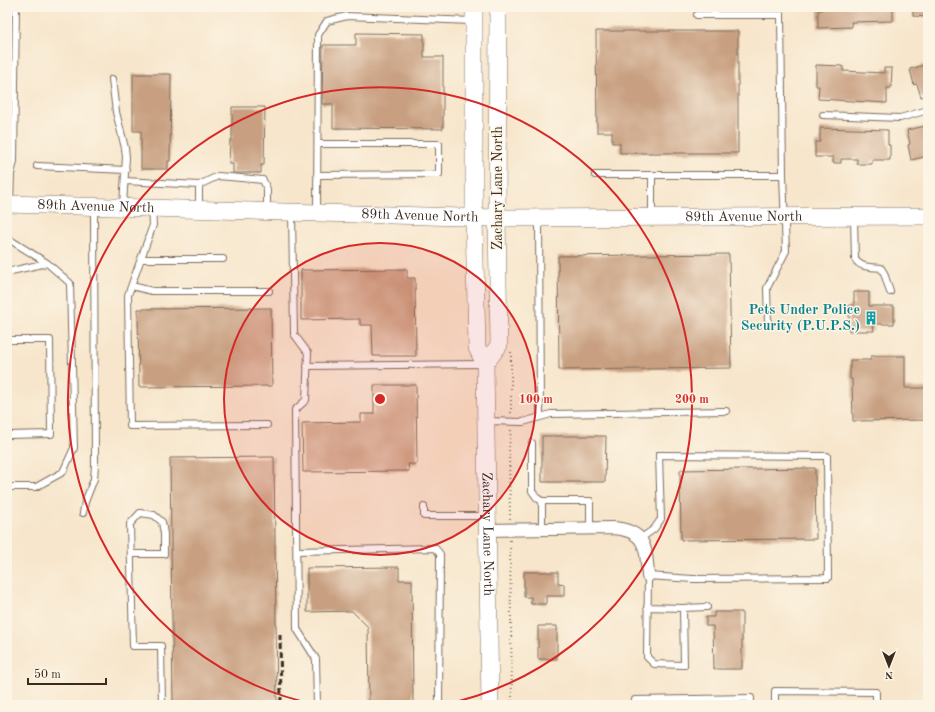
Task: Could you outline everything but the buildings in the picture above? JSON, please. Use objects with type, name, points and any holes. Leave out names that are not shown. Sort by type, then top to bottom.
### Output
[{"type":"main road","name":"Zachary Lane North","points":[[485,364],[499,345],[497,218],[498,7]]},
{"type":"main road","name":"Zachary Lane North","points":[[474,14],[474,217],[477,348],[485,364],[490,705]]},
{"type":"main road","name":"89th Avenue North","points":[[8,204],[497,218],[928,216]]},
{"type":"street","points":[[488,523],[542,529],[612,528],[632,531],[643,544],[648,576]]},
{"type":"lane","points":[[8,204],[14,161],[16,7]]},
{"type":"lane","points":[[317,213],[318,35],[327,21],[347,16],[474,14]]},
{"type":"lane","points":[[697,15],[781,15],[782,175],[786,251],[767,288],[768,323]]},
{"type":"lane","points":[[112,80],[116,112],[126,148],[123,207]]},
{"type":"lane","points":[[823,115],[900,118],[928,110]]},
{"type":"lane","points":[[318,144],[439,144],[439,174],[318,176]]},
{"type":"lane","points":[[37,166],[126,170]]},
{"type":"lane","points":[[594,175],[782,175]]},
{"type":"lane","points":[[652,175],[652,217]]},
{"type":"lane","points":[[125,181],[199,185],[218,176],[263,180],[266,189],[267,211]]},
{"type":"lane","points":[[199,185],[199,209]]},
{"type":"lane","points":[[83,512],[85,502],[94,479],[96,465],[94,206]]},
{"type":"lane","points":[[152,208],[152,225],[128,295],[130,426],[267,425]]},
{"type":"lane","points":[[292,212],[294,334],[308,353],[306,400],[295,410],[297,629],[316,659],[317,705]]},
{"type":"lane","points":[[854,216],[855,259],[857,263],[863,266],[881,268],[890,292]]},
{"type":"lane","points":[[539,218],[540,416]]},
{"type":"lane","points":[[7,238],[47,263],[70,283],[74,448],[63,472],[36,487],[7,487]]},
{"type":"lane","points":[[141,259],[223,259]]},
{"type":"lane","points":[[7,272],[47,263]]},
{"type":"lane","points":[[132,286],[152,291],[269,290]]},
{"type":"lane","points":[[7,340],[50,340],[51,434],[7,435]]},
{"type":"lane","points":[[307,366],[485,364]]},
{"type":"lane","points":[[486,421],[523,422],[551,414],[726,411]]},
{"type":"lane","points":[[532,443],[532,491],[537,498],[542,501],[590,500],[590,529]]},
{"type":"lane","points":[[640,539],[654,529],[660,519],[659,455],[827,456],[828,578],[693,579],[648,576],[647,657],[654,664],[684,665],[682,608]]},
{"type":"lane","points":[[542,501],[542,529]]},
{"type":"lane","points":[[424,507],[424,516],[488,523]]},
{"type":"lane","points":[[130,554],[164,554],[164,534],[162,522],[154,515],[140,513],[130,524],[130,554],[133,646],[161,646],[162,705]]},
{"type":"lane","points":[[296,551],[435,548],[440,554],[439,705]]},
{"type":"lane","points":[[647,607],[707,607]]},
{"type":"lane","points":[[774,705],[774,691],[876,692],[876,705]]},
{"type":"lane","points":[[635,705],[635,700],[751,698],[751,705]]},
{"type":"path","points":[[510,515],[511,352]]},
{"type":"path","points":[[510,544],[512,705]]},
{"type":"railway","points":[[280,634],[281,705]]},
{"type":"place","name":"Pets Under Police Security (P.U.P.S.)","points":[[871,318]]}]
